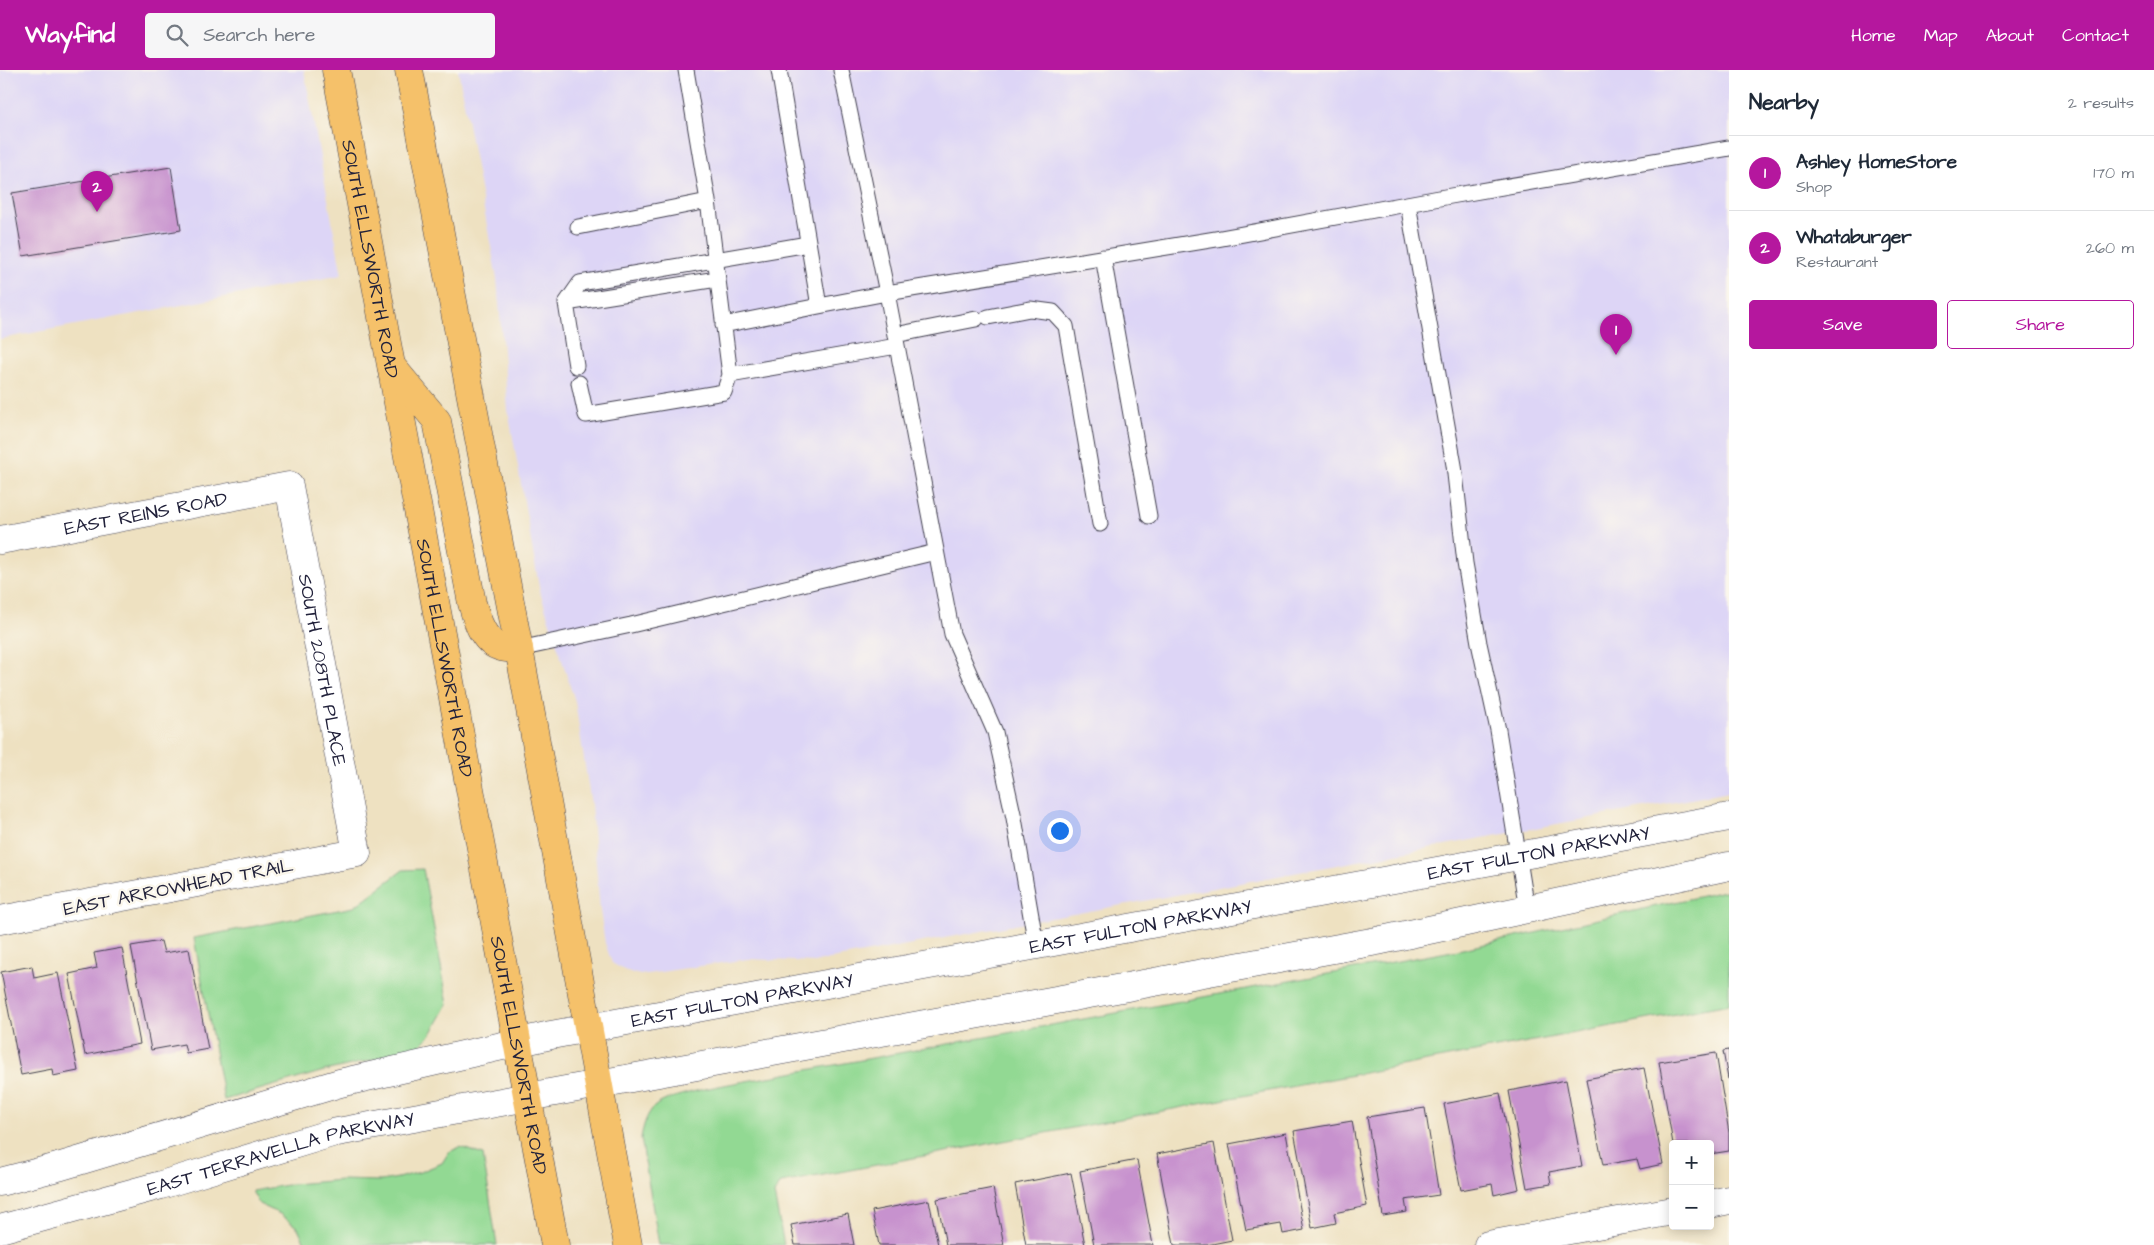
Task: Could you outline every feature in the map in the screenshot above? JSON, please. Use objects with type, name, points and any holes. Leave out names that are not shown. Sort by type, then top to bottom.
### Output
[{"type":"main road","name":"SOUTH ELLSWORTH ROAD","points":[[336,70],[555,1245]]},
{"type":"main road","points":[[409,70],[519,649],[597,1084],[628,1245]]},
{"type":"main road","points":[[392,366],[437,421],[472,603],[478,622],[487,637],[498,646],[519,649]]},
{"type":"street","name":"EAST REINS ROAD","points":[[0,540],[289,486]]},
{"type":"street","name":"SOUTH 208TH PLACE","points":[[289,486],[356,853]]},
{"type":"street","name":"EAST FULTON PARKWAY","points":[[518,1042],[1729,817]]},
{"type":"street","name":"EAST ARROWHEAD TRAIL","points":[[0,920],[356,853]]},
{"type":"street","points":[[597,1084],[1367,942],[1729,866]]},
{"type":"street","points":[[0,1182],[58,1167],[340,1083],[518,1042]]},
{"type":"street","name":"EAST TERRAVELLA PARKWAY","points":[[0,1228],[161,1185],[255,1154],[332,1133],[597,1084]]},
{"type":"street","points":[[1488,1245],[1669,1212]]},
{"type":"lane","points":[[579,382],[586,415],[724,392],[730,375],[708,201],[686,70]]},
{"type":"lane","points":[[779,70],[819,306]]},
{"type":"lane","points":[[841,70],[887,293],[952,634],[995,732],[1014,818],[1036,945]]},
{"type":"lane","points":[[723,325],[887,293],[1103,258],[1729,148]]},
{"type":"lane","points":[[578,227],[708,201]]},
{"type":"lane","points":[[1408,204],[1454,465],[1467,572],[1498,730],[1527,909]]},
{"type":"lane","points":[[576,366],[566,303],[580,283],[808,244]]},
{"type":"lane","points":[[1103,258],[1149,516]]},
{"type":"lane","points":[[627,274],[630,293]]},
{"type":"lane","points":[[566,303],[717,279]]},
{"type":"lane","points":[[730,375],[896,340],[982,318],[1030,309],[1053,312],[1066,326],[1100,524]]},
{"type":"lane","points":[[519,649],[631,625],[936,552]]},
{"type":"shaded area","points":[[0,70],[304,70],[342,275],[0,339]]},
{"type":"shaded area","points":[[458,70],[1729,70],[1729,792],[815,962],[748,959],[640,975],[624,970],[612,963],[605,943],[600,910],[591,804],[575,701],[540,592],[508,410],[497,279]]},
{"type":"green space","points":[[423,869],[448,1004],[431,1034],[417,1050],[324,1071],[224,1100],[194,938],[354,907],[403,870]]},
{"type":"green space","points":[[1729,890],[1729,1004],[781,1183],[774,1194],[784,1245],[659,1245],[641,1138],[645,1121],[651,1110],[676,1096],[733,1083],[1458,950]]},
{"type":"green space","points":[[460,1147],[483,1155],[497,1245],[306,1245],[298,1228],[280,1214],[259,1204],[252,1191],[293,1184],[341,1180],[381,1181],[398,1178],[442,1163],[449,1152]]},
{"type":"building","points":[[171,167],[181,230],[23,256],[12,193]]},
{"type":"building","points":[[161,941],[164,953],[189,949],[208,1049],[186,1053],[184,1044],[151,1050],[131,946]]},
{"type":"building","points":[[122,948],[140,1044],[85,1055],[69,974],[97,968],[94,953]]},
{"type":"building","points":[[32,966],[34,978],[58,973],[78,1071],[53,1076],[52,1069],[21,1075],[1,972]]},
{"type":"building","points":[[1729,1050],[1729,1079],[1728,1079],[1723,1051]]},
{"type":"building","points":[[1716,1053],[1729,1133],[1729,1151],[1714,1153],[1714,1140],[1672,1140],[1659,1062]]},
{"type":"building","points":[[1644,1068],[1663,1164],[1640,1169],[1637,1159],[1603,1165],[1586,1079]]},
{"type":"building","points":[[1566,1080],[1582,1166],[1549,1172],[1551,1184],[1527,1188],[1509,1091]]},
{"type":"building","points":[[1500,1093],[1519,1189],[1494,1195],[1492,1184],[1461,1190],[1444,1104]]},
{"type":"building","points":[[1425,1108],[1439,1195],[1405,1200],[1407,1212],[1383,1216],[1367,1117]]},
{"type":"building","points":[[1352,1121],[1367,1206],[1334,1213],[1336,1223],[1312,1228],[1294,1131]]},
{"type":"building","points":[[1286,1133],[1304,1230],[1283,1234],[1281,1224],[1246,1230],[1229,1144]]},
{"type":"building","points":[[1214,1143],[1232,1240],[1207,1245],[1174,1245],[1157,1154]]},
{"type":"building","points":[[1137,1160],[1153,1245],[1094,1245],[1080,1171]]},
{"type":"building","points":[[1071,1173],[1085,1245],[1026,1245],[1015,1184]]},
{"type":"building","points":[[993,1188],[1004,1245],[946,1245],[937,1199]]},
{"type":"building","points":[[929,1200],[938,1245],[879,1245],[872,1211]]},
{"type":"building","points":[[848,1214],[854,1245],[795,1245],[791,1225]]},
{"type":"place","name":"Whataburger","points":[[97,212]]},
{"type":"place","name":"Ashley HomeStore","points":[[1616,355]]}]
